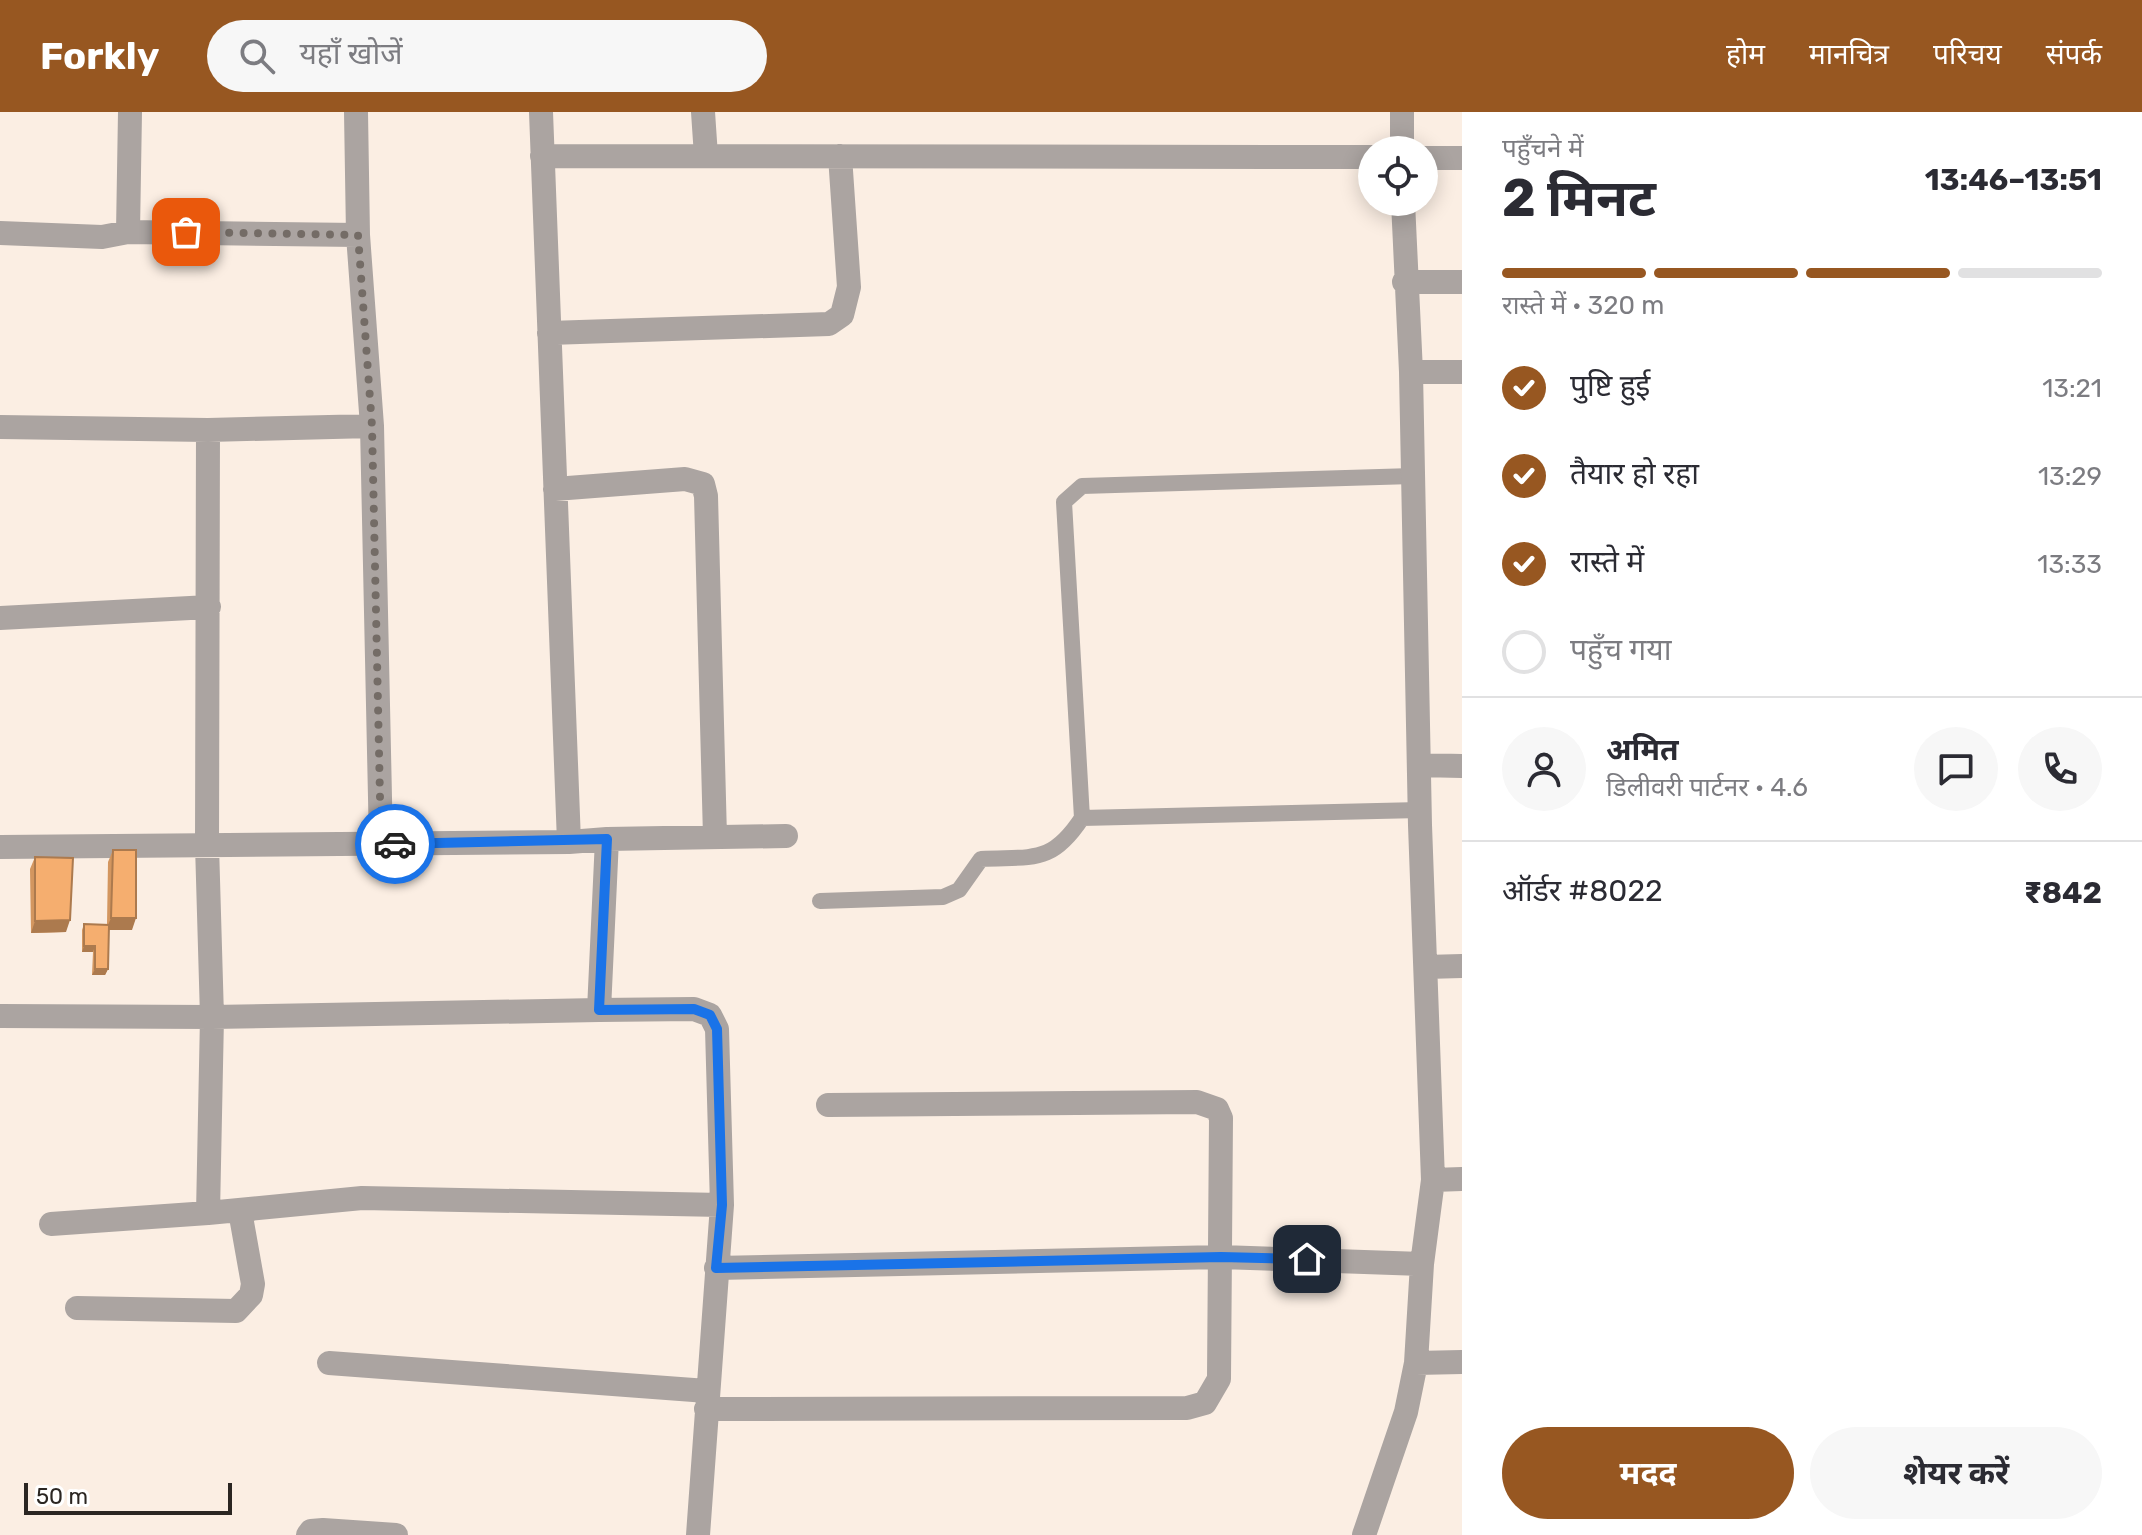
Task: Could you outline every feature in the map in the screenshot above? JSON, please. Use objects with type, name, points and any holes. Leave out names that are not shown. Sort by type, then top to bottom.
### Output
[{"type":"street","points":[[128,232],[130,112]]},
{"type":"street","points":[[356,112],[358,235],[372,426],[381,844]]},
{"type":"street","points":[[541,112],[569,842]]},
{"type":"street","points":[[703,112],[706,156]]},
{"type":"street","points":[[1402,112],[1402,136]]},
{"type":"street","points":[[542,156],[1358,157]]},
{"type":"street","points":[[549,333],[829,324],[842,315],[849,287],[840,156]]},
{"type":"street","points":[[1438,158],[1462,158]]},
{"type":"street","points":[[1364,1535],[1406,1412],[1416,1363],[1422,1264],[1433,1180],[1420,810],[1411,372],[1404,282],[1403,216]]},
{"type":"street","points":[[0,233],[102,237],[128,232],[358,235]]},
{"type":"street","points":[[1404,282],[1462,282]]},
{"type":"street","points":[[1411,372],[1462,372]]},
{"type":"street","points":[[0,427],[208,430],[372,426]]},
{"type":"street","points":[[208,430],[207,845],[212,1017],[208,1213]]},
{"type":"street","points":[[555,489],[685,479],[703,484],[706,496],[715,837]]},
{"type":"street","points":[[0,618],[209,607]]},
{"type":"street","points":[[1419,765],[1462,766]]},
{"type":"street","points":[[0,847],[569,842],[786,836]]},
{"type":"street","points":[[599,1010],[607,839]]},
{"type":"street","points":[[1426,967],[1462,966]]},
{"type":"street","points":[[0,1016],[212,1017],[694,1009],[710,1015],[717,1029],[722,1205],[698,1535]]},
{"type":"street","points":[[329,1363],[707,1400],[1187,1408],[1205,1403],[1219,1379],[1221,1118],[1217,1109],[1208,1104],[828,1105]]},
{"type":"street","points":[[1433,1180],[1462,1179]]},
{"type":"street","points":[[51,1224],[240,1211],[362,1198],[722,1205]]},
{"type":"street","points":[[77,1308],[236,1311],[251,1295],[253,1284],[240,1211]]},
{"type":"street","points":[[716,1268],[1221,1257],[1422,1264]]},
{"type":"street","points":[[1416,1363],[1462,1362]]},
{"type":"street","points":[[308,1535],[311,1531],[323,1530],[396,1535]]},
{"type":"lane","points":[[820,901],[943,897],[959,890],[981,859],[1049,855],[1067,842],[1082,818],[1064,502],[1082,486],[1413,476]]},
{"type":"lane","points":[[1082,818],[1420,810]]},
{"type":"building","points":[[113,850],[136,850],[136,918],[111,918]]},
{"type":"building","points":[[35,857],[73,858],[70,920],[35,921]]},
{"type":"building","points":[[84,924],[109,925],[108,969],[95,969],[95,946],[84,946]]},
{"type":"way so far","points":[[186,232],[358,235],[372,426],[381,844],[395,844]]},
{"type":"route","points":[[395,844],[607,839],[599,1010],[694,1009],[710,1015],[717,1029],[722,1205],[716,1268],[1221,1257],[1307,1259]]}]
